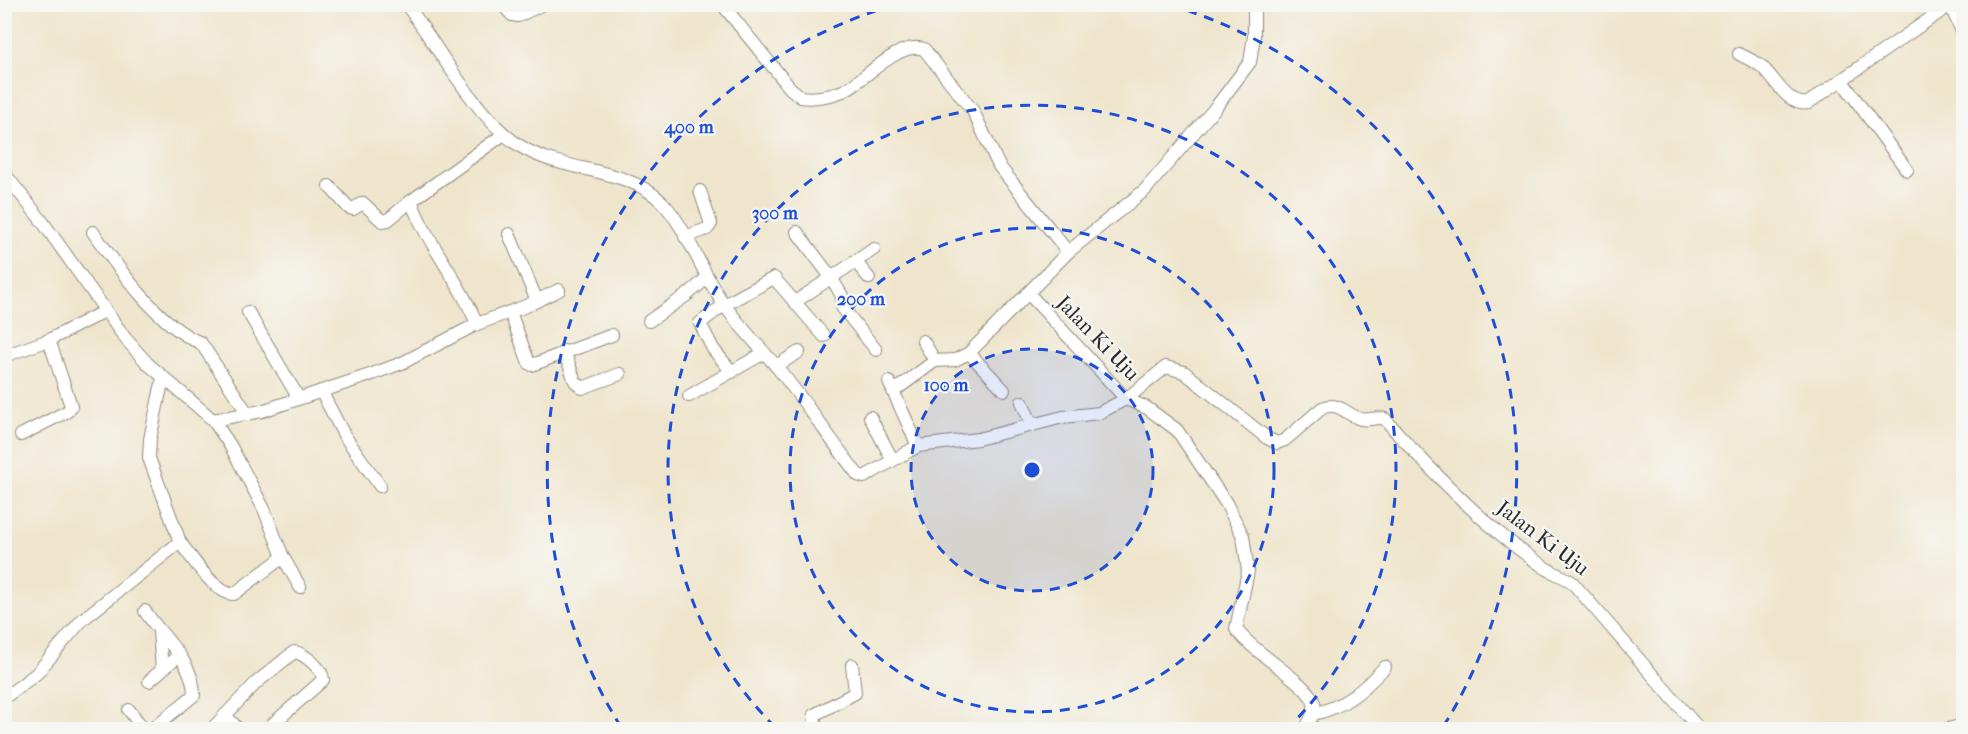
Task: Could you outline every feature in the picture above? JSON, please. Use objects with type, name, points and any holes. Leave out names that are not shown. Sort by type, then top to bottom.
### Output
[{"type":"street","points":[[406,4],[472,97],[504,134],[534,154],[566,165],[630,181],[663,203],[724,305],[776,366],[858,475],[864,477],[873,474],[892,459],[918,446],[978,439],[1063,417],[1099,413],[1126,399],[1147,408],[1178,430],[1226,502],[1243,536],[1248,559],[1246,586],[1235,621],[1236,629],[1255,651],[1307,692],[1314,704],[1313,714],[1305,729]]},
{"type":"street","points":[[502,4],[512,15],[518,16],[543,4]]},
{"type":"street","points":[[722,4],[790,88],[801,97],[844,90],[899,53],[920,47],[924,49],[972,111],[999,166],[1068,252]]},
{"type":"street","name":"Jalan Ki Uju","points":[[1254,4],[1252,54],[1243,72],[1230,86],[1208,118],[1145,190],[1068,252],[1028,293],[1126,399],[1166,367],[1184,372],[1277,443],[1285,440],[1328,405],[1340,406],[1361,419],[1385,419],[1458,495],[1494,527],[1544,567],[1572,582],[1700,729]]},
{"type":"street","points":[[1739,54],[1763,67],[1793,102],[1801,105],[1808,104],[1950,5],[1964,36]]},
{"type":"street","points":[[1842,81],[1907,170]]},
{"type":"street","points":[[329,186],[349,208],[353,209],[363,203],[382,221],[388,220],[504,134]]},
{"type":"street","points":[[4,173],[42,221],[105,311],[147,363],[213,420],[230,445],[264,509],[283,557],[300,587]]},
{"type":"street","points":[[685,237],[707,229],[711,224],[700,191]]},
{"type":"street","points":[[411,201],[418,219],[468,300],[477,324]]},
{"type":"street","points":[[93,232],[124,277],[141,295],[190,340],[201,343],[248,414]]},
{"type":"street","points":[[796,232],[831,277],[842,296],[842,307],[876,350]]},
{"type":"street","points":[[509,234],[537,301]]},
{"type":"street","points":[[795,302],[874,249]]},
{"type":"street","points":[[855,261],[869,278]]},
{"type":"street","points":[[649,321],[687,295],[706,278]]},
{"type":"street","points":[[732,372],[713,349],[700,326],[708,316],[724,305],[774,278],[824,336]]},
{"type":"street","points":[[213,420],[262,411],[402,363],[477,324],[559,290]]},
{"type":"street","points":[[918,446],[892,387],[935,361],[955,360],[969,353],[1028,293]]},
{"type":"street","points":[[4,356],[49,340],[105,311]]},
{"type":"street","points":[[248,312],[298,398]]},
{"type":"street","points":[[510,312],[530,364],[612,335]]},
{"type":"street","points":[[21,435],[68,411],[72,406],[49,340]]},
{"type":"street","points":[[923,341],[935,361]]},
{"type":"street","points":[[564,351],[575,381],[582,388],[620,374]]},
{"type":"street","points":[[776,366],[800,352]]},
{"type":"street","points":[[688,396],[764,353]]},
{"type":"street","points":[[969,353],[1004,390]]},
{"type":"street","points":[[163,378],[150,440],[149,459],[180,542],[218,589],[227,595],[234,594],[283,557]]},
{"type":"street","points":[[321,391],[344,435],[380,486]]},
{"type":"street","points":[[1022,402],[1032,425]]},
{"type":"street","points":[[870,417],[892,459]]},
{"type":"street","points":[[4,698],[36,674],[82,620],[180,542]]},
{"type":"street","points":[[145,611],[191,672],[194,695],[151,729]]},
{"type":"street","points":[[159,632],[162,669]]},
{"type":"street","points":[[211,729],[256,683],[294,652],[301,654],[322,673],[323,680],[266,729]]},
{"type":"street","points":[[148,681],[179,655]]},
{"type":"street","points":[[816,729],[814,715],[855,693],[852,665]]},
{"type":"street","points":[[1313,714],[1342,704],[1360,694],[1385,667]]},
{"type":"street","points":[[129,710],[144,729]]},
{"type":"street","points":[[225,715],[239,729]]},
{"type":"street","points":[[1944,729],[1964,725]]}]
